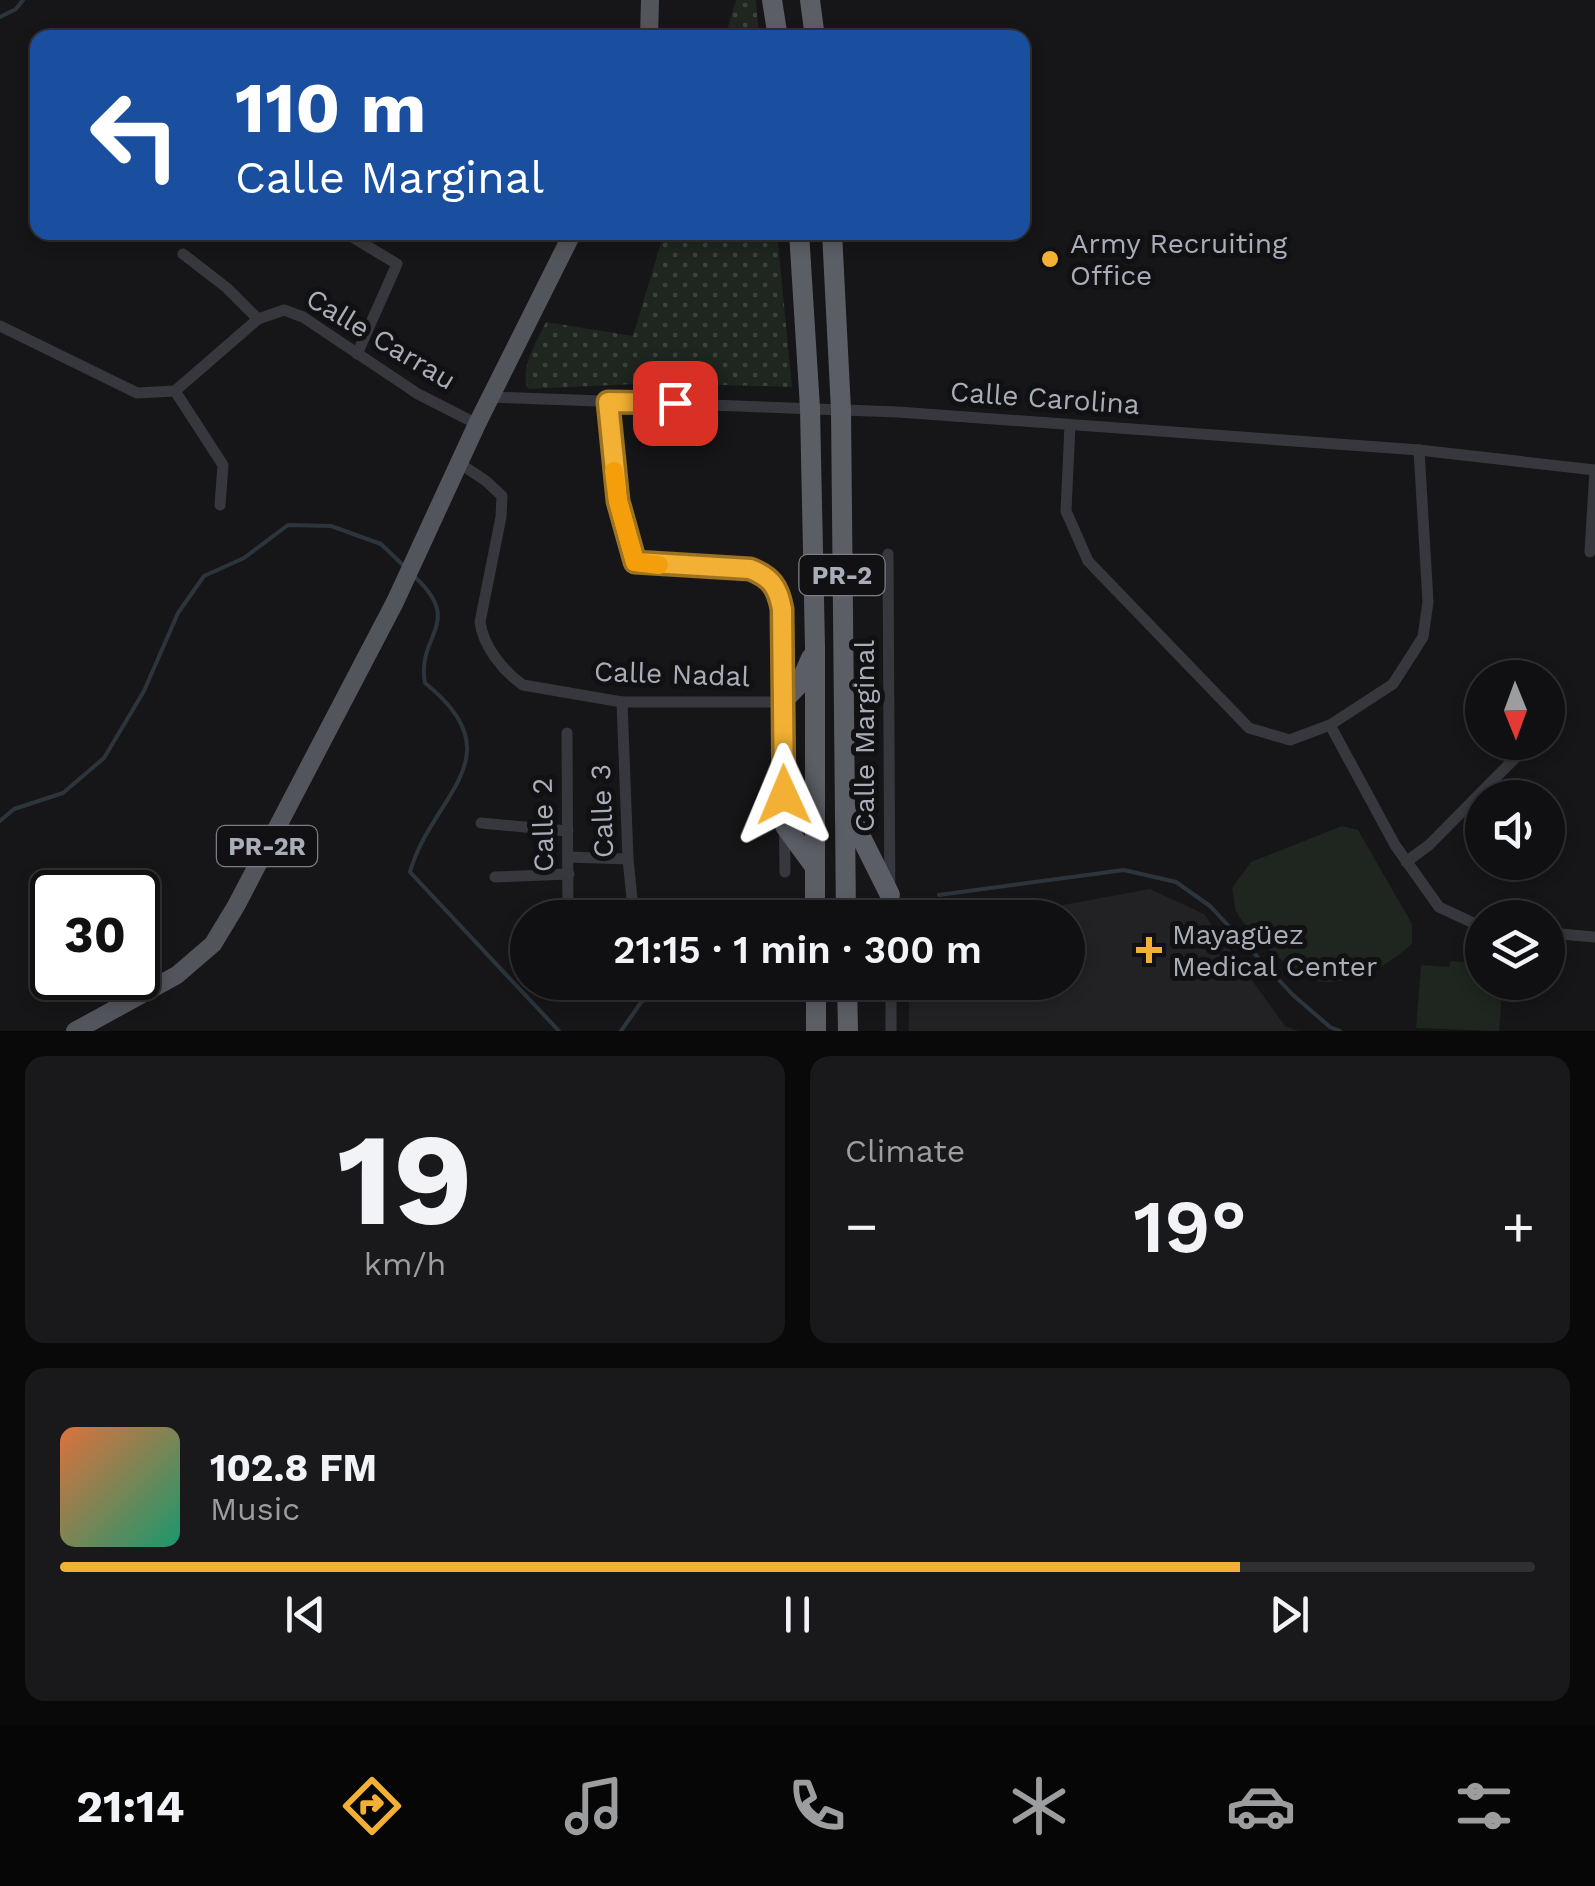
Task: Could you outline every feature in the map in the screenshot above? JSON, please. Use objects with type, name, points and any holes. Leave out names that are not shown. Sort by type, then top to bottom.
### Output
[{"type":"highway","points":[[772,0],[777,30]]},
{"type":"highway","points":[[810,0],[814,30]]},
{"type":"highway","name":"PR-2","points":[[800,240],[810,408],[815,900]]},
{"type":"highway","name":"PR-2","points":[[832,240],[842,410],[846,900]]},
{"type":"highway","points":[[782,702],[800,683],[815,647]]},
{"type":"highway","points":[[844,803],[890,895]]},
{"type":"highway","points":[[785,826],[815,867]]},
{"type":"highway","points":[[816,1000],[816,1031]]},
{"type":"highway","points":[[847,1000],[848,1031]]},
{"type":"main road","points":[[649,30],[650,0]]},
{"type":"main road","name":"PR-2R","points":[[75,1031],[177,974],[213,944],[423,546],[477,424],[569,240]]},
{"type":"street","points":[[357,240],[397,264],[357,354]]},
{"type":"street","points":[[0,326],[137,392],[175,391],[258,319],[184,254]]},
{"type":"street","name":"Calle Carrau","points":[[258,319],[284,310],[302,316],[418,394],[477,424]]},
{"type":"street","points":[[175,391],[223,465],[220,504]]},
{"type":"street","name":"Calle Carolina","points":[[491,397],[810,408],[1070,425],[1419,450],[1595,470]]},
{"type":"street","points":[[608,402],[618,501],[635,562],[750,569],[766,575],[778,590],[782,609],[785,872]]},
{"type":"street","points":[[1070,425],[1066,512],[1088,561],[1249,728],[1290,740],[1330,725],[1393,684],[1423,637],[1428,602],[1419,450]]},
{"type":"street","name":"Calle Nadal","points":[[459,463],[502,496],[480,622],[481,632],[502,668],[524,684],[622,702],[782,702]]},
{"type":"street","points":[[1590,552],[1595,470]]},
{"type":"street","name":"Calle Marginal","points":[[888,554],[890,900]]},
{"type":"street","name":"Calle 3","points":[[622,702],[632,900]]},
{"type":"street","points":[[1330,725],[1406,862],[1439,907],[1465,919]]},
{"type":"street","name":"Calle 2","points":[[566,732],[568,900]]},
{"type":"street","points":[[1406,862],[1513,760]]},
{"type":"street","points":[[481,823],[568,830]]},
{"type":"street","points":[[568,857],[628,859]]},
{"type":"street","points":[[494,877],[568,874]]},
{"type":"street","points":[[1565,934],[1595,937]]},
{"type":"street","points":[[891,1000],[892,1031]]},
{"type":"shaded area","points":[[736,0],[756,0],[758,30],[727,30]]},
{"type":"shaded area","points":[[662,240],[778,240],[792,387],[656,383],[528,389],[527,364],[546,322],[633,336]]},
{"type":"shaded area","points":[[1342,826],[1358,830],[1412,924],[1412,943],[1366,974],[1325,982],[1304,976],[1249,929],[1236,911],[1232,888],[1251,862]]},
{"type":"shaded area","name":"Mayagüez Medical Center","points":[[1150,889],[1204,914],[1285,1026],[1299,1031],[909,1031],[909,1000],[1085,1000],[1085,901]]},
{"type":"shaded area","points":[[1451,961],[1465,962],[1465,1000],[1502,1000],[1499,1031],[1416,1028],[1421,965],[1449,967]]},
{"type":"waterway","points":[[0,17],[16,9],[23,0]]},
{"type":"waterway","points":[[0,821],[14,809],[63,793],[104,758],[144,691],[178,613],[204,576],[244,558],[288,525],[331,526],[381,544],[405,567]]},
{"type":"waterway","points":[[415,577],[429,593],[438,618],[424,666],[425,683],[452,709],[465,733],[467,755],[460,777],[420,845],[410,872],[559,1031]]},
{"type":"waterway","points":[[939,895],[1124,870],[1176,882],[1210,906],[1293,995],[1340,1031]]},
{"type":"waterway","points":[[621,1031],[646,1000]]},
{"type":"slow traffic","points":[[614,471],[635,562],[659,565]]},
{"type":"place","name":"Army Recruiting Office","points":[[1050,259]]},
{"type":"place","name":"Mayagüez Medical Center","points":[[1149,950]]},
{"type":"route","points":[[675,403],[608,402],[618,501],[635,562],[750,569],[766,575],[778,590],[782,609],[784,795]]}]
